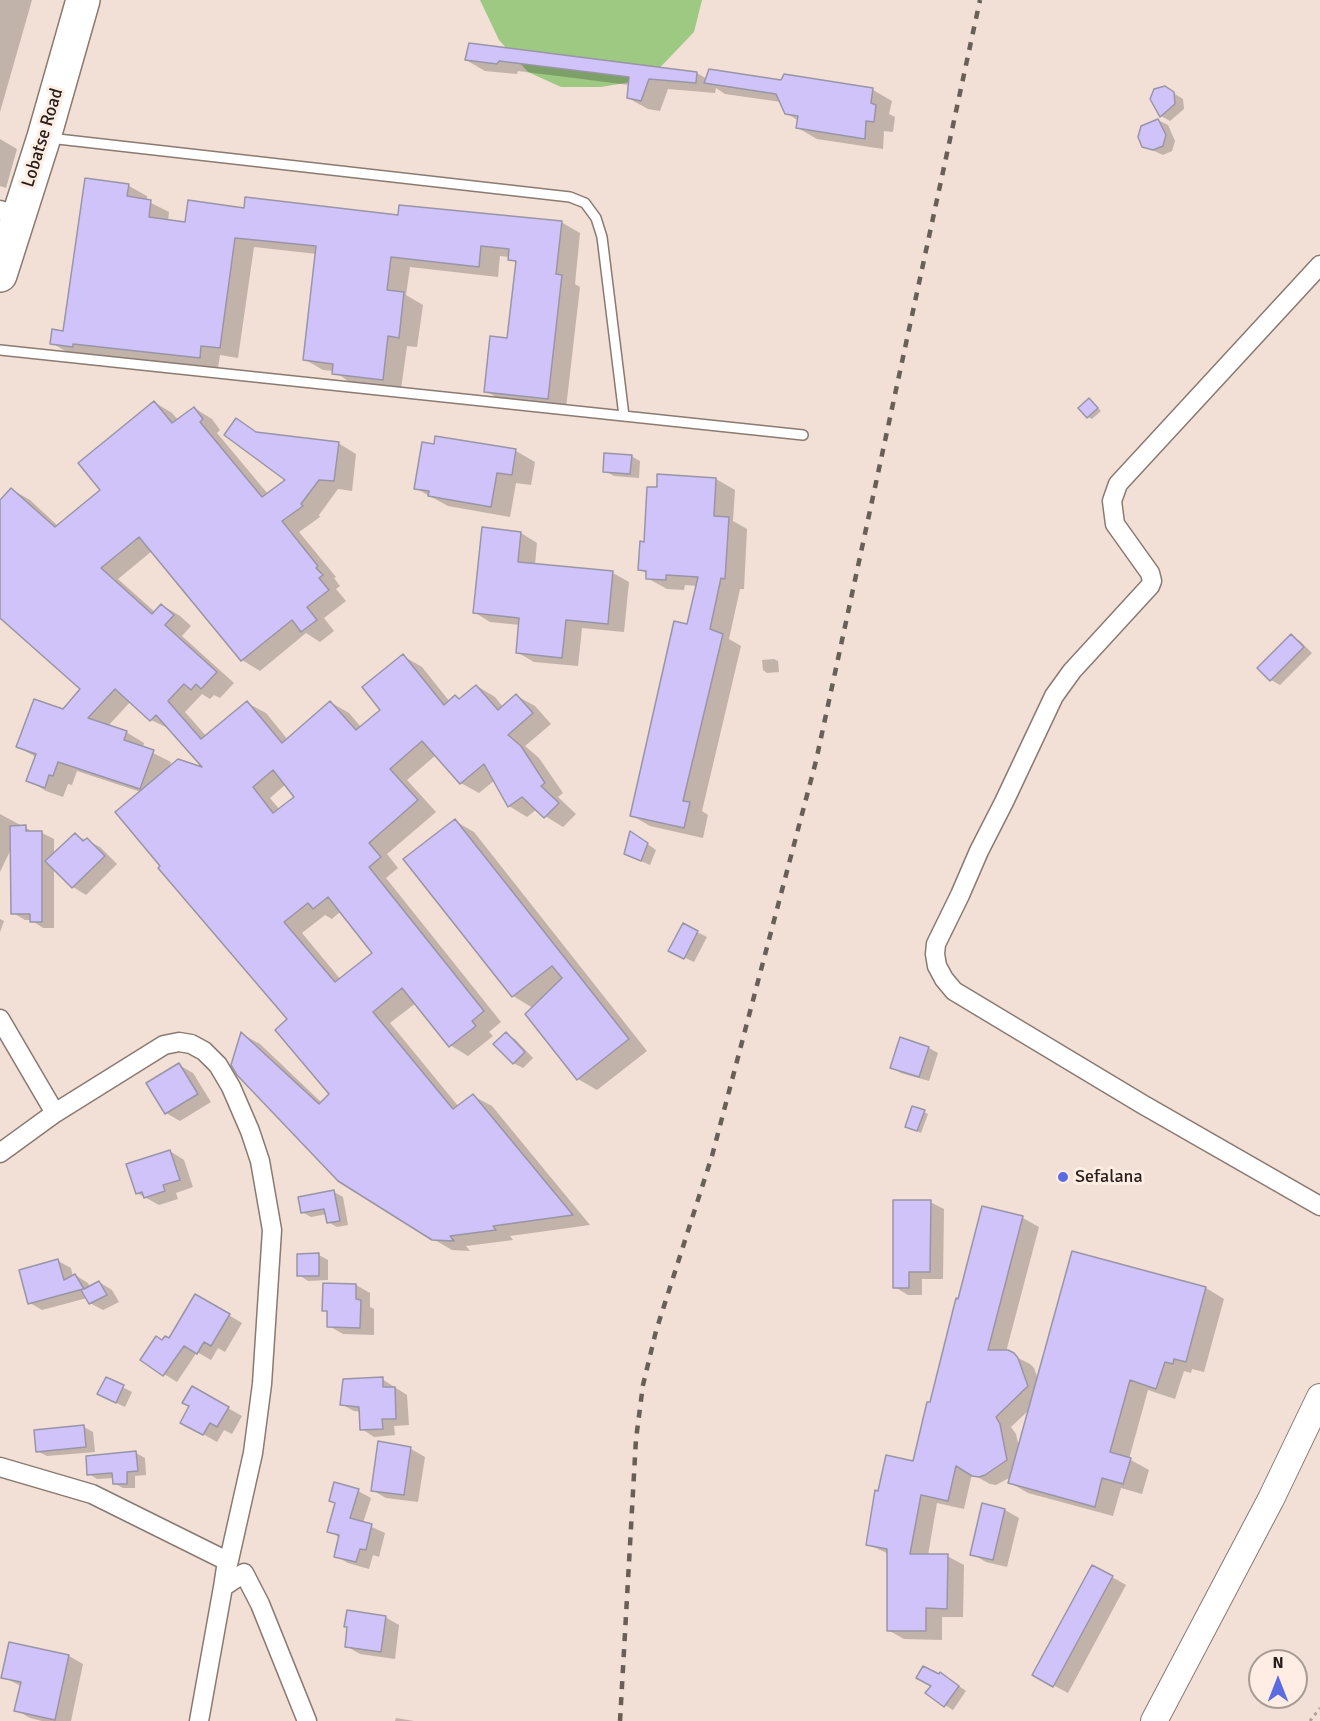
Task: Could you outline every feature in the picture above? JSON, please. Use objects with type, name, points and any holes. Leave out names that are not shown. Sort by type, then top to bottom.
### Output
[{"type":"highway","name":"Lobatse Road","points":[[0,275],[10,213],[44,137],[83,0]]},
{"type":"main road","points":[[1154,1721],[1271,1499],[1320,1397]]},
{"type":"street","points":[[1320,265],[1118,484],[1112,501],[1115,524],[1150,573],[1152,581],[1150,586],[1072,671],[1054,696],[936,944],[935,954],[937,966],[954,991],[1320,1206]]},
{"type":"street","points":[[0,1019],[55,1113]]},
{"type":"street","points":[[0,1154],[55,1113],[164,1045],[179,1042],[191,1044],[204,1052],[218,1065],[231,1088],[260,1161],[270,1212],[271,1253],[256,1434],[223,1587]]},
{"type":"street","points":[[0,1467],[92,1494],[227,1561],[199,1721]]},
{"type":"street","points":[[223,1587],[244,1573],[249,1580],[307,1721]]},
{"type":"lane","points":[[44,137],[570,197],[585,203],[596,218],[602,237],[624,416]]},
{"type":"lane","points":[[0,350],[803,435]]},
{"type":"path","points":[[1310,1721],[1320,1708]]},
{"type":"green space","points":[[480,0],[702,0],[694,32],[649,79],[601,87],[561,87],[528,72],[499,40]]},
{"type":"building","points":[[469,43],[697,72],[696,83],[649,79],[641,101],[627,98],[629,77],[499,61],[497,64],[465,60]]},
{"type":"building","points":[[709,69],[781,80],[784,74],[873,88],[871,103],[876,105],[874,122],[866,121],[865,139],[796,128],[798,116],[785,114],[776,94],[704,83]]},
{"type":"building","points":[[1165,86],[1174,92],[1175,104],[1160,117],[1150,99],[1154,89]]},
{"type":"building","points":[[1158,119],[1166,135],[1163,146],[1153,150],[1142,147],[1138,137],[1141,126]]},
{"type":"building","points":[[85,178],[129,184],[127,196],[151,200],[149,217],[185,222],[188,200],[244,208],[245,197],[398,215],[399,205],[562,221],[556,274],[562,275],[548,399],[484,392],[490,336],[507,338],[516,261],[508,260],[509,249],[481,246],[479,267],[391,257],[387,290],[404,292],[399,338],[388,336],[383,380],[332,374],[333,364],[303,360],[316,246],[235,238],[220,348],[201,346],[200,358],[73,344],[73,347],[50,344],[52,329],[63,331]]},
{"type":"building","points":[[1089,398],[1098,408],[1087,418],[1078,408]]},
{"type":"building","points":[[154,401],[172,423],[194,407],[203,419],[200,422],[262,497],[285,480],[224,435],[236,418],[256,432],[339,442],[334,481],[319,480],[301,504],[303,506],[282,521],[318,566],[316,568],[323,575],[319,578],[329,590],[307,607],[317,620],[301,632],[292,620],[241,661],[139,537],[101,568],[152,614],[161,604],[174,615],[165,625],[217,672],[201,689],[196,684],[191,690],[184,684],[168,701],[201,739],[247,701],[282,743],[330,701],[356,730],[380,710],[362,687],[403,654],[444,705],[455,695],[459,699],[476,685],[498,710],[516,694],[533,713],[508,735],[521,746],[545,783],[541,786],[559,803],[544,818],[522,797],[508,807],[484,764],[460,784],[422,741],[390,769],[418,800],[369,843],[381,857],[369,867],[484,1011],[472,1021],[476,1026],[449,1047],[402,988],[373,1012],[453,1109],[473,1094],[573,1215],[493,1226],[496,1230],[450,1236],[454,1241],[432,1240],[338,1181],[237,1075],[231,1065],[241,1032],[319,1104],[329,1094],[275,1030],[287,1019],[158,868],[160,866],[115,812],[178,759],[202,767],[156,715],[150,721],[115,689],[88,718],[127,731],[124,740],[154,750],[140,789],[58,762],[53,776],[49,775],[45,788],[26,781],[36,754],[16,747],[34,699],[63,709],[80,689],[0,618],[0,500],[11,488],[55,527],[100,490],[78,463]],"holes":[[[273,770],[294,797],[273,813],[253,787]],[[328,897],[372,953],[335,982],[284,922],[308,903],[313,909]]]},
{"type":"building","points":[[435,436],[516,449],[512,475],[497,473],[491,507],[428,496],[429,491],[414,489],[422,442],[434,444]]},
{"type":"building","points":[[604,453],[632,455],[630,474],[603,472]]},
{"type":"building","points":[[657,474],[716,478],[714,516],[729,517],[725,579],[721,578],[710,629],[723,634],[683,801],[690,802],[684,828],[630,816],[674,621],[687,624],[698,577],[666,575],[666,580],[646,579],[646,571],[638,570],[640,541],[644,542],[647,487],[657,487]]},
{"type":"building","points":[[482,527],[521,532],[518,562],[613,571],[608,624],[566,620],[562,658],[516,653],[519,618],[473,613]]},
{"type":"building","points":[[1291,634],[1304,647],[1270,681],[1257,668]]},
{"type":"building","points":[[455,819],[629,1039],[577,1080],[525,1014],[562,978],[552,966],[512,997],[403,859]]},
{"type":"building","points":[[26,825],[26,831],[42,831],[42,922],[30,922],[30,914],[11,914],[10,826]]},
{"type":"building","points":[[630,831],[648,843],[641,861],[624,854]]},
{"type":"building","points":[[75,833],[83,841],[87,838],[105,856],[72,888],[45,861]]},
{"type":"building","points":[[683,923],[698,931],[684,959],[668,951]]},
{"type":"building","points":[[506,1032],[525,1052],[513,1064],[493,1044]]},
{"type":"building","points":[[900,1037],[929,1047],[919,1077],[890,1068]]},
{"type":"building","points":[[179,1063],[198,1094],[165,1114],[146,1083]]},
{"type":"building","points":[[912,1106],[925,1110],[917,1131],[905,1127]]},
{"type":"building","points":[[170,1150],[180,1180],[163,1185],[165,1191],[144,1198],[142,1192],[136,1194],[126,1164]]},
{"type":"building","points":[[334,1190],[340,1221],[327,1223],[324,1209],[301,1213],[298,1197]]},
{"type":"building","points":[[893,1200],[931,1200],[930,1272],[909,1272],[909,1288],[893,1288]]},
{"type":"building","points":[[982,1206],[1023,1216],[988,1350],[1008,1350],[1014,1353],[1028,1386],[996,1417],[1000,1424],[1007,1460],[979,1477],[972,1476],[956,1466],[948,1501],[921,1495],[910,1554],[948,1554],[947,1609],[926,1608],[926,1631],[887,1631],[887,1549],[866,1545],[875,1490],[878,1491],[886,1455],[913,1461],[927,1402],[930,1402]]},
{"type":"building","points":[[1072,1251],[1206,1287],[1186,1362],[1174,1359],[1173,1364],[1165,1362],[1156,1389],[1130,1380],[1110,1452],[1131,1458],[1123,1484],[1102,1478],[1095,1507],[1008,1483]]},
{"type":"building","points":[[319,1253],[319,1276],[297,1276],[297,1254]]},
{"type":"building","points":[[58,1259],[64,1280],[75,1274],[84,1289],[99,1281],[107,1295],[89,1304],[81,1290],[83,1289],[28,1304],[19,1270]]},
{"type":"building","points":[[323,1283],[356,1284],[356,1299],[361,1300],[360,1328],[327,1327],[327,1311],[322,1311]]},
{"type":"building","points":[[195,1294],[230,1314],[211,1346],[204,1342],[197,1354],[184,1346],[163,1376],[140,1360],[156,1336],[162,1340],[165,1336],[169,1338]]},
{"type":"building","points":[[106,1377],[124,1385],[116,1403],[97,1394]]},
{"type":"building","points":[[383,1377],[383,1387],[395,1387],[396,1419],[382,1419],[383,1429],[360,1430],[359,1407],[340,1405],[343,1379]]},
{"type":"building","points":[[192,1386],[229,1407],[217,1427],[210,1423],[203,1435],[180,1423],[189,1406],[182,1403]]},
{"type":"building","points":[[84,1425],[86,1447],[36,1452],[34,1430]]},
{"type":"building","points":[[378,1441],[411,1447],[404,1495],[371,1491]]},
{"type":"building","points":[[136,1451],[138,1471],[127,1472],[127,1484],[113,1484],[112,1473],[87,1475],[86,1456]]},
{"type":"building","points":[[334,1482],[359,1489],[350,1518],[372,1524],[366,1550],[360,1549],[356,1562],[334,1557],[339,1535],[327,1532],[335,1503],[329,1501]]},
{"type":"building","points":[[982,1503],[1005,1509],[993,1560],[970,1555]]},
{"type":"building","points":[[1092,1565],[1113,1576],[1053,1687],[1032,1675]]},
{"type":"building","points":[[347,1610],[386,1616],[381,1652],[345,1647],[347,1627],[344,1627]]},
{"type":"building","points":[[9,1642],[69,1655],[55,1720],[14,1711],[21,1682],[1,1678]]},
{"type":"building","points":[[923,1666],[939,1674],[940,1672],[959,1686],[944,1707],[925,1693],[931,1686],[916,1678]]},
{"type":"railway","points":[[620,1721],[636,1439],[643,1385],[656,1331],[712,1156],[816,761],[980,0]]},
{"type":"place","name":"Sefalana","points":[[1063,1177]]}]
